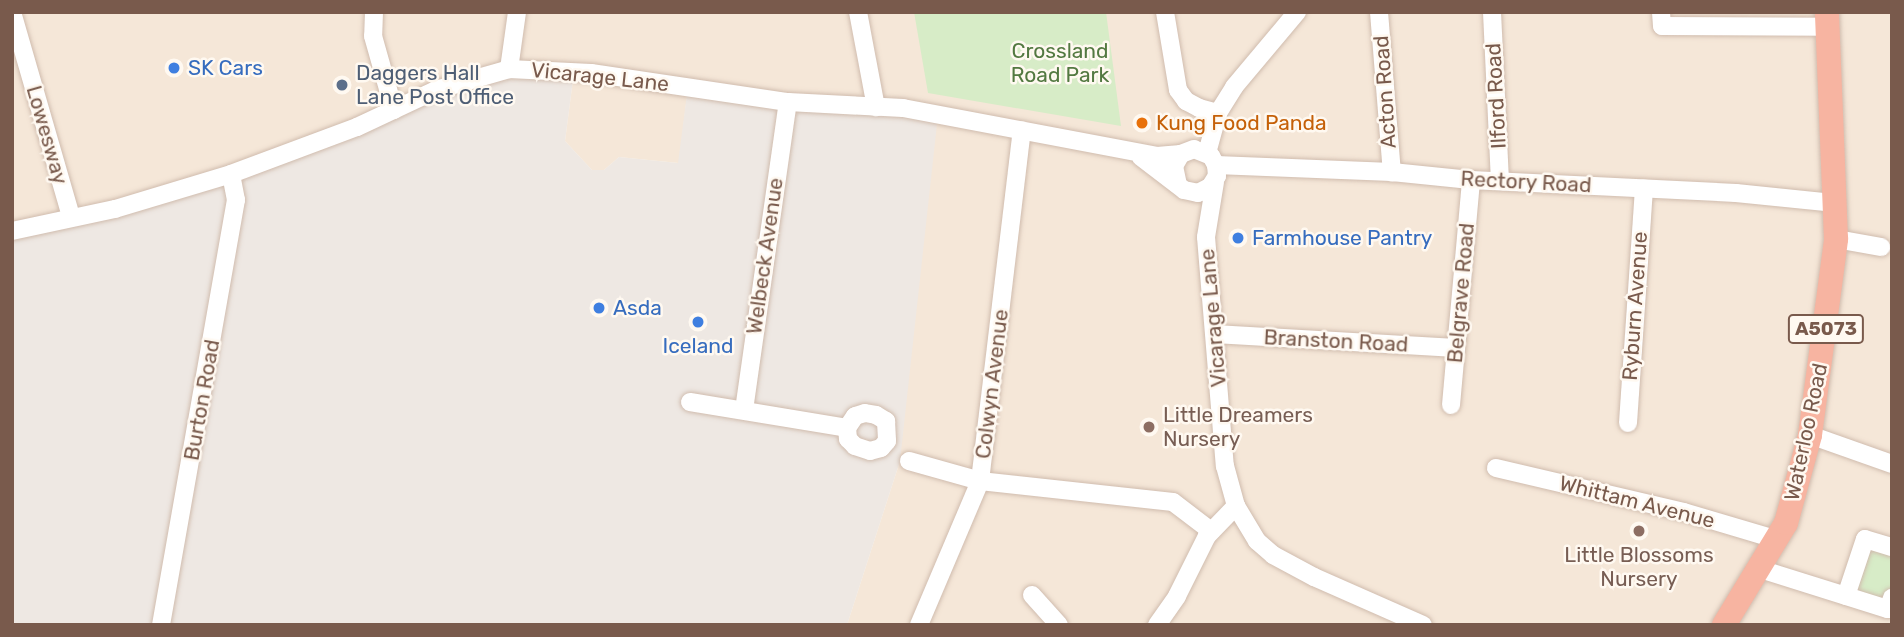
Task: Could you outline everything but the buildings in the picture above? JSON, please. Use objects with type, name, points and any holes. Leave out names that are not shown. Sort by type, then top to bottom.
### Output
[{"type":"highway","name":"Waterloo Road","points":[[1724,625],[1778,540],[1794,502],[1810,435],[1836,239],[1828,20]]},
{"type":"street","name":"Lowesway","points":[[12,12],[71,217]]},
{"type":"street","points":[[374,12],[373,36],[394,110]]},
{"type":"street","points":[[509,69],[517,12]]},
{"type":"street","points":[[859,12],[876,107]]},
{"type":"street","points":[[1165,12],[1178,90],[1186,101],[1218,113]]},
{"type":"street","name":"Acton Road","points":[[1379,12],[1392,172]]},
{"type":"street","name":"Ilford Road","points":[[1492,12],[1500,181]]},
{"type":"street","points":[[1661,12],[1662,26],[1828,20]]},
{"type":"street","points":[[1181,154],[1174,166],[1181,188],[1198,193],[1213,167],[1218,113],[1286,16]]},
{"type":"street","name":"Vicarage Lane","points":[[12,230],[115,209],[231,174],[357,127],[436,90],[509,69],[591,73],[788,102],[903,108],[1157,156],[1181,154],[1194,149],[1213,167],[1206,237],[1225,466],[1236,506],[1257,541],[1273,555],[1397,619],[1423,625]]},
{"type":"street","name":"Welbeck Avenue","points":[[744,410],[788,102]]},
{"type":"street","name":"Colwyn Avenue","points":[[919,625],[980,481],[1022,131]]},
{"type":"street","name":"Vicarage Lane","points":[[1125,149],[1153,163],[1181,188],[1206,237]]},
{"type":"street","name":"Rectory Road","points":[[1213,167],[1392,172],[1471,180],[1835,203]]},
{"type":"street","name":"Burton Road","points":[[162,625],[236,200],[231,174]]},
{"type":"street","name":"Belgrave Road","points":[[1451,405],[1471,180]]},
{"type":"street","name":"Ryburn Avenue","points":[[1628,423],[1644,189]]},
{"type":"street","points":[[1836,239],[1881,247]]},
{"type":"street","name":"Branston Road","points":[[1215,334],[1456,348]]},
{"type":"street","points":[[690,402],[847,428]]},
{"type":"street","points":[[1810,435],[1892,464]]},
{"type":"street","points":[[909,461],[980,481],[1173,502],[1211,531]]},
{"type":"street","name":"Whittam Avenue","points":[[1496,468],[1685,512],[1778,540]]},
{"type":"street","points":[[1157,625],[1177,596],[1211,531],[1236,506]]},
{"type":"street","points":[[1846,596],[1865,538],[1892,547]]},
{"type":"street","points":[[1760,569],[1888,609],[1892,598]]},
{"type":"street","points":[[1032,595],[1059,625]]},
{"type":"shaded area","points":[[12,12],[1892,12],[1892,625],[847,625],[900,461],[688,87],[679,163],[619,157],[604,170],[592,170],[565,141],[574,72],[260,165],[12,231]]},
{"type":"shaded area","points":[[574,72],[565,141],[592,170],[604,170],[619,157],[678,163],[688,86],[938,115],[900,461],[847,625],[12,625],[12,231],[115,209],[479,76]]},
{"type":"green space","name":"Crossland Road Park","points":[[914,12],[1106,12],[1121,126],[928,93]]},
{"type":"green space","points":[[1865,539],[1892,547],[1892,598],[1888,609],[1846,596]]},
{"type":"place","name":"SK Cars","points":[[174,68]]},
{"type":"place","name":"Daggers Hall Lane Post Office","points":[[342,85]]},
{"type":"place","name":"Kung Food Panda","points":[[1142,123]]},
{"type":"place","name":"Farmhouse Pantry","points":[[1238,238]]},
{"type":"place","name":"Asda","points":[[599,308]]},
{"type":"place","name":"Iceland","points":[[698,322]]},
{"type":"place","name":"Little Dreamers Nursery","points":[[1149,427]]},
{"type":"place","name":"Little Blossoms Nursery","points":[[1639,531]]}]
